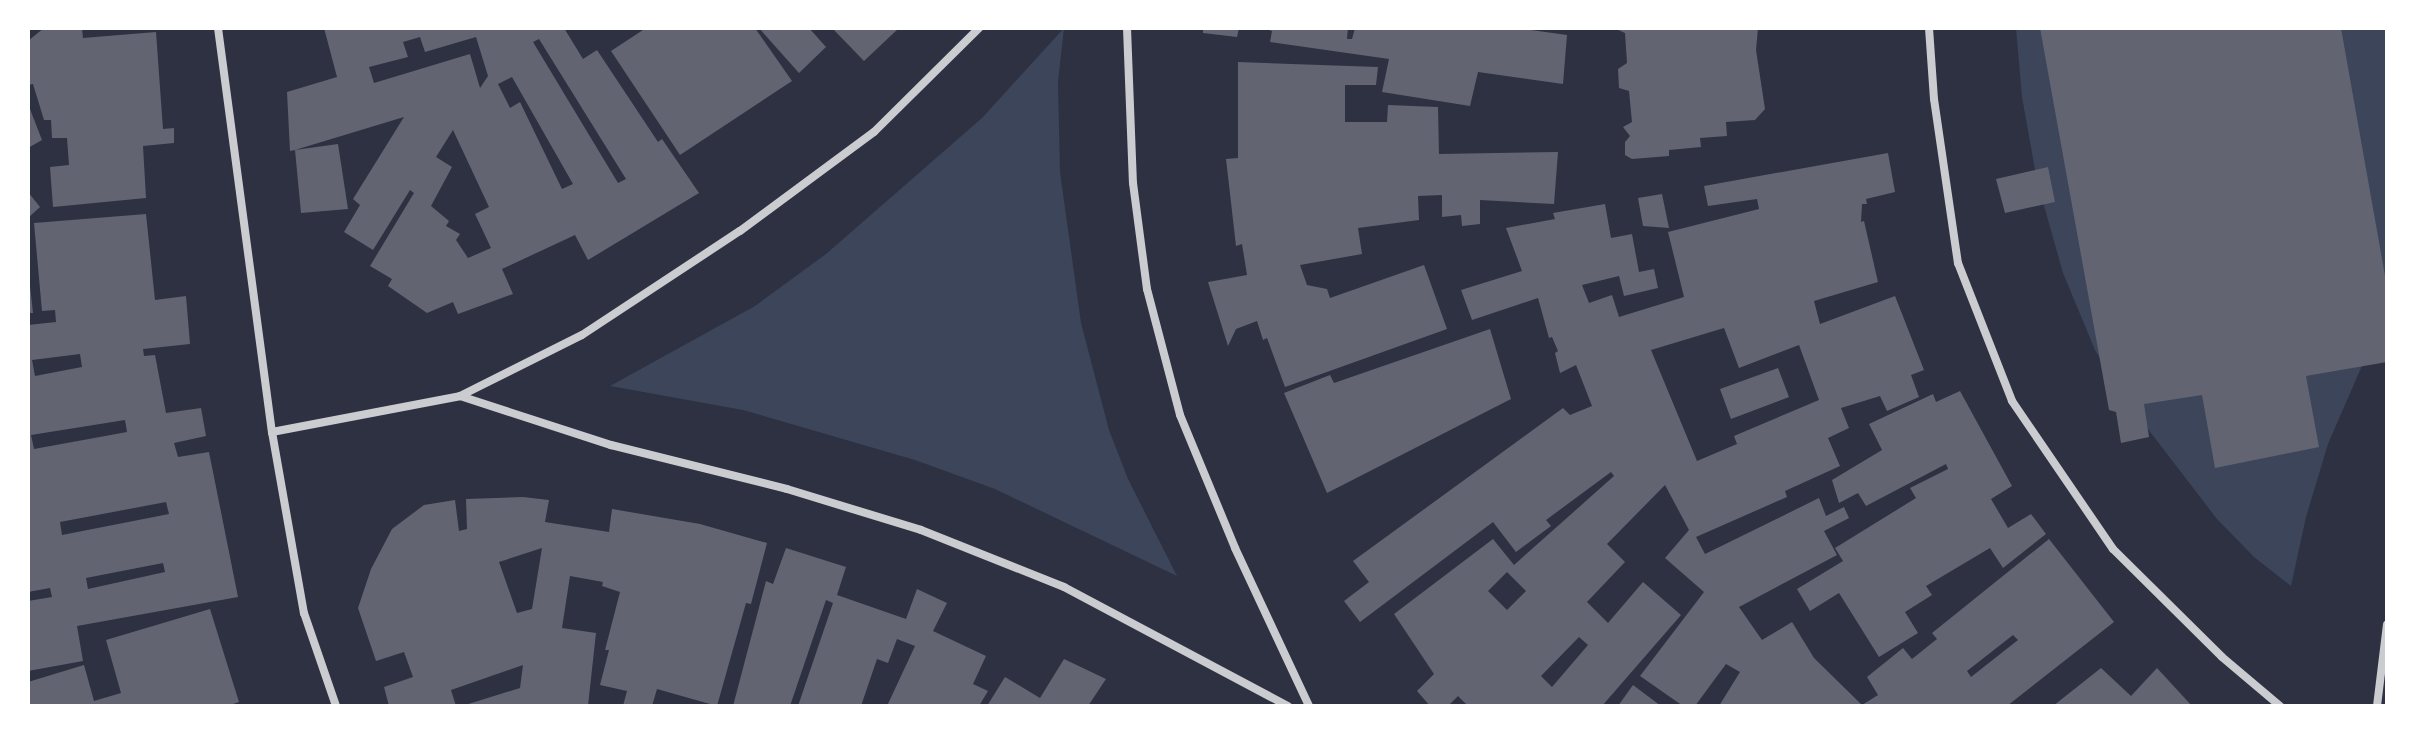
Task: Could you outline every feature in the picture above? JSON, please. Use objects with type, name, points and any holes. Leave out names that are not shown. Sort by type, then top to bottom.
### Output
[{"type":"street","points":[[218,28],[272,432],[304,613],[336,706]]},
{"type":"street","points":[[272,432],[460,396],[582,335],[740,231],[874,132],[979,28]]},
{"type":"street","points":[[1127,28],[1133,183],[1147,289],[1180,415],[1235,548],[1309,706]]},
{"type":"street","points":[[1929,28],[1934,99],[1958,263],[2012,401],[2113,549],[2222,657],[2280,706]]},
{"type":"street","points":[[460,396],[611,445],[787,489],[921,530],[1064,587],[1288,706]]},
{"type":"street","points":[[2377,706],[2387,625]]},
{"type":"shaded area","points":[[1064,28],[1058,82],[1060,172],[1081,323],[1109,430],[1128,479],[1177,576],[995,489],[915,460],[743,410],[610,386],[755,306],[826,254],[982,118]]},
{"type":"shaded area","points":[[2016,28],[2387,28],[2387,322],[2361,368],[2328,444],[2306,517],[2291,586],[2254,557],[2217,519],[2121,394],[2095,350],[2063,273],[2037,181],[2022,97]]},
{"type":"building","points":[[44,28],[82,28],[83,38],[156,32],[163,129],[174,128],[174,143],[143,146],[146,198],[53,207],[50,167],[69,165],[67,138],[52,138],[51,120],[44,120],[33,84],[28,85],[28,41]]},
{"type":"building","points":[[324,28],[564,28],[583,59],[597,50],[658,142],[662,139],[699,193],[588,260],[575,235],[502,269],[513,294],[458,314],[453,302],[427,313],[388,286],[392,279],[370,266],[414,193],[410,190],[373,250],[344,232],[360,205],[353,199],[404,117],[290,151],[287,92],[337,77]],"holes":[[[420,37],[425,52],[476,37],[488,76],[480,88],[470,54],[374,83],[369,67],[408,57],[403,42]],[[539,39],[626,179],[618,183],[533,42]],[[512,77],[573,184],[562,189],[520,102],[510,108],[498,84]],[[453,130],[489,207],[475,214],[491,248],[468,258],[456,240],[460,234],[446,226],[449,221],[431,206],[452,167],[436,157]]]},
{"type":"building","points":[[646,28],[755,28],[792,81],[680,155],[611,51]]},
{"type":"building","points":[[759,28],[809,28],[826,47],[799,73]]},
{"type":"building","points":[[832,28],[899,28],[864,61]]},
{"type":"building","points":[[1203,28],[1239,28],[1237,37],[1203,33]]},
{"type":"building","points":[[1263,28],[1348,28],[1347,39],[1352,39],[1355,28],[1517,28],[1567,35],[1563,84],[1478,72],[1470,106],[1382,92],[1389,59],[1270,42],[1272,31]]},
{"type":"building","points":[[1614,28],[1758,28],[1756,50],[1765,109],[1755,120],[1726,122],[1727,136],[1700,138],[1701,147],[1669,150],[1669,156],[1632,159],[1625,155],[1625,142],[1630,136],[1623,127],[1632,122],[1629,91],[1619,88],[1618,69],[1627,63],[1625,33]]},
{"type":"building","points":[[2040,28],[2341,28],[2387,287],[2387,362],[2306,376],[2319,447],[2215,468],[2202,395],[2144,404],[2149,437],[2121,443],[2116,412],[2109,410]]},
{"type":"building","points":[[1238,62],[1378,67],[1376,85],[1345,85],[1345,122],[1387,122],[1388,105],[1438,107],[1439,154],[1558,152],[1554,204],[1480,200],[1480,224],[1462,226],[1461,215],[1442,217],[1442,195],[1418,196],[1419,220],[1358,228],[1362,254],[1300,265],[1307,285],[1327,289],[1330,298],[1424,265],[1447,329],[1285,387],[1267,338],[1263,340],[1257,321],[1236,329],[1228,346],[1208,282],[1247,275],[1242,244],[1236,246],[1226,159],[1238,158]]},
{"type":"building","points":[[28,104],[42,140],[28,148]]},
{"type":"building","points":[[338,144],[348,209],[301,213],[295,150]]},
{"type":"building","points":[[1888,153],[1895,192],[1866,199],[1867,204],[1862,204],[1861,222],[1864,221],[1878,282],[1814,301],[1820,324],[1895,296],[1924,370],[1911,375],[1919,397],[1887,411],[1880,396],[1841,408],[1849,428],[1828,438],[1840,466],[1785,491],[1787,497],[1696,537],[1705,554],[1819,498],[1826,516],[1844,507],[1849,518],[1824,531],[1837,555],[1739,607],[1762,640],[1792,622],[1814,658],[1862,705],[1878,695],[1867,677],[1903,648],[1912,659],[1937,639],[1932,633],[2049,539],[2114,622],[2007,706],[1719,706],[1740,672],[1726,664],[1695,706],[1683,706],[1640,676],[1704,592],[1665,558],[1689,530],[1665,485],[1607,544],[1625,562],[1587,602],[1608,623],[1643,582],[1681,615],[1602,706],[1468,706],[1458,696],[1448,706],[1430,706],[1417,691],[1434,674],[1394,614],[1493,539],[1514,565],[1614,476],[1611,472],[1546,520],[1551,526],[1516,552],[1493,522],[1360,622],[1344,601],[1369,582],[1353,561],[1563,408],[1570,415],[1592,406],[1576,365],[1560,373],[1555,353],[1558,351],[1552,337],[1549,338],[1538,298],[1472,320],[1461,290],[1522,271],[1506,228],[1555,219],[1553,213],[1605,204],[1611,238],[1632,234],[1639,272],[1654,269],[1658,288],[1624,296],[1619,276],[1582,285],[1589,303],[1612,295],[1619,317],[1684,297],[1668,232],[1759,209],[1757,199],[1708,206],[1704,186]],"holes":[[[1724,328],[1739,368],[1799,345],[1819,400],[1734,436],[1737,444],[1697,461],[1651,350]],[[1507,572],[1526,591],[1507,610],[1488,591]],[[2013,635],[2018,640],[1971,677],[1967,671]],[[1579,637],[1588,645],[1552,687],[1541,676]]]},
{"type":"building","points":[[2048,167],[2055,202],[2005,213],[1996,179]]},
{"type":"building","points":[[28,192],[40,207],[28,218]]},
{"type":"building","points":[[1662,194],[1669,228],[1643,226],[1638,198]]},
{"type":"building","points":[[146,214],[155,300],[186,296],[190,344],[143,349],[144,356],[155,355],[166,413],[201,408],[206,436],[174,443],[178,457],[209,452],[238,597],[77,626],[83,661],[28,671],[28,601],[52,597],[50,588],[28,592],[28,325],[56,322],[55,310],[42,311],[34,223]],"holes":[[[80,354],[82,367],[35,376],[32,360]],[[125,420],[127,432],[34,449],[31,435]],[[166,502],[169,514],[62,535],[60,522]],[[163,563],[165,572],[88,589],[86,578]]]},
{"type":"building","points":[[30,286],[33,313],[28,313]]},
{"type":"building","points":[[1490,329],[1511,399],[1327,493],[1284,393],[1330,375],[1334,383]]},
{"type":"building","points":[[1778,368],[1789,397],[1731,419],[1720,389]]},
{"type":"building","points":[[1960,391],[2012,486],[1991,499],[2008,528],[2031,514],[2046,534],[2003,568],[1990,548],[1926,586],[1932,595],[1905,612],[1918,633],[1879,657],[1839,593],[1810,611],[1797,589],[1843,561],[1835,548],[1916,498],[1910,488],[1948,469],[1946,464],[1866,506],[1858,493],[1839,503],[1832,480],[1882,450],[1869,424],[1933,394],[1936,402]]},
{"type":"building","points":[[523,497],[549,500],[545,522],[609,532],[612,509],[700,524],[767,543],[751,604],[746,603],[717,706],[657,689],[652,706],[623,706],[627,691],[600,685],[609,650],[605,650],[620,592],[602,586],[603,582],[570,576],[562,628],[596,633],[588,706],[462,706],[520,688],[523,665],[451,690],[456,706],[389,706],[384,687],[413,677],[404,652],[376,661],[358,608],[371,569],[392,529],[424,505],[455,500],[459,531],[467,529],[466,499]],"holes":[[[542,548],[532,609],[517,613],[499,562]]]},
{"type":"building","points":[[786,548],[846,567],[837,595],[906,619],[917,589],[947,603],[933,631],[986,656],[973,684],[988,691],[979,706],[887,706],[915,646],[897,639],[888,663],[877,659],[861,706],[798,706],[833,603],[826,600],[790,706],[733,706],[766,581],[773,584]]},
{"type":"building","points":[[210,609],[239,702],[227,706],[28,706],[28,682],[84,665],[94,701],[121,693],[106,640]]},
{"type":"building","points":[[1064,659],[1106,679],[1088,706],[987,706],[1005,677],[1040,698]]},
{"type":"building","points":[[2101,668],[2131,696],[2157,668],[2192,706],[2053,706]]},
{"type":"building","points":[[1633,685],[1661,706],[1618,706]]}]
